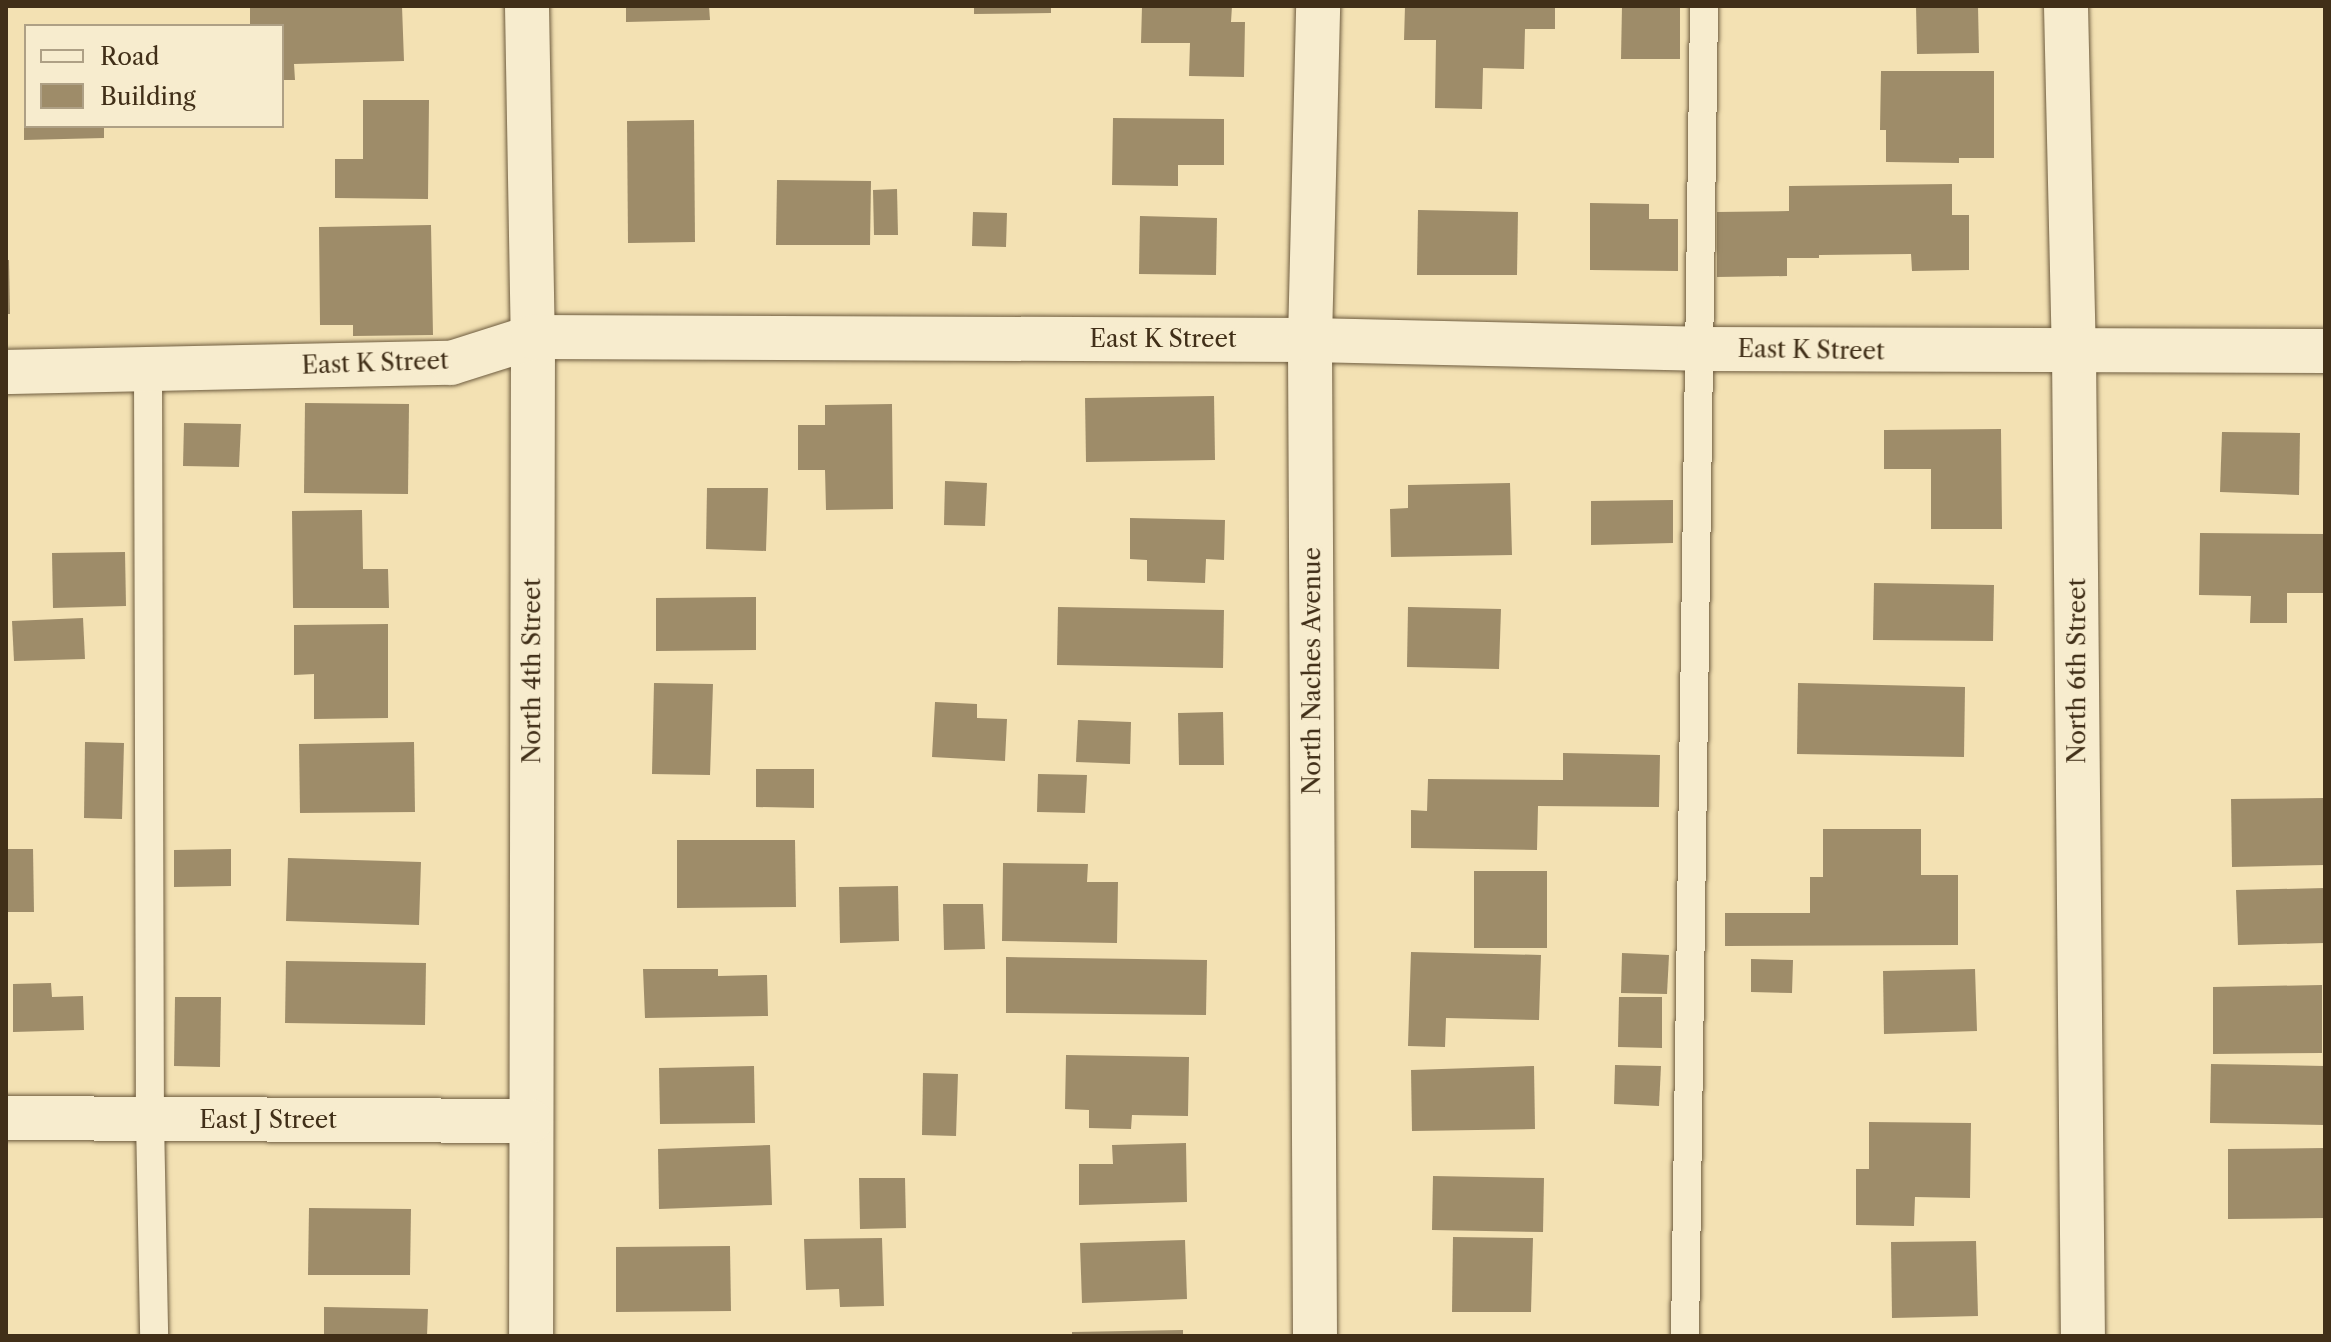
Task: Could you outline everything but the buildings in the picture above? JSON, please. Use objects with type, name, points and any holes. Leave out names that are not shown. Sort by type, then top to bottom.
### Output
[{"type":"street","name":"North 4th Street","points":[[527,6],[533,337],[531,1336]]},
{"type":"street","name":"North Naches Avenue","points":[[1315,1336],[1310,340],[1318,6]]},
{"type":"street","name":"North 6th Street","points":[[2066,6],[2074,352],[2083,1336]]},
{"type":"street","name":"East K Street","points":[[6,372],[451,363],[533,337],[1310,340],[1699,349],[2325,351]]},
{"type":"street","name":"East J Street","points":[[6,1118],[530,1121]]},
{"type":"lane","points":[[1685,1336],[1704,6]]},
{"type":"lane","points":[[148,369],[150,1119],[154,1336]]}]
